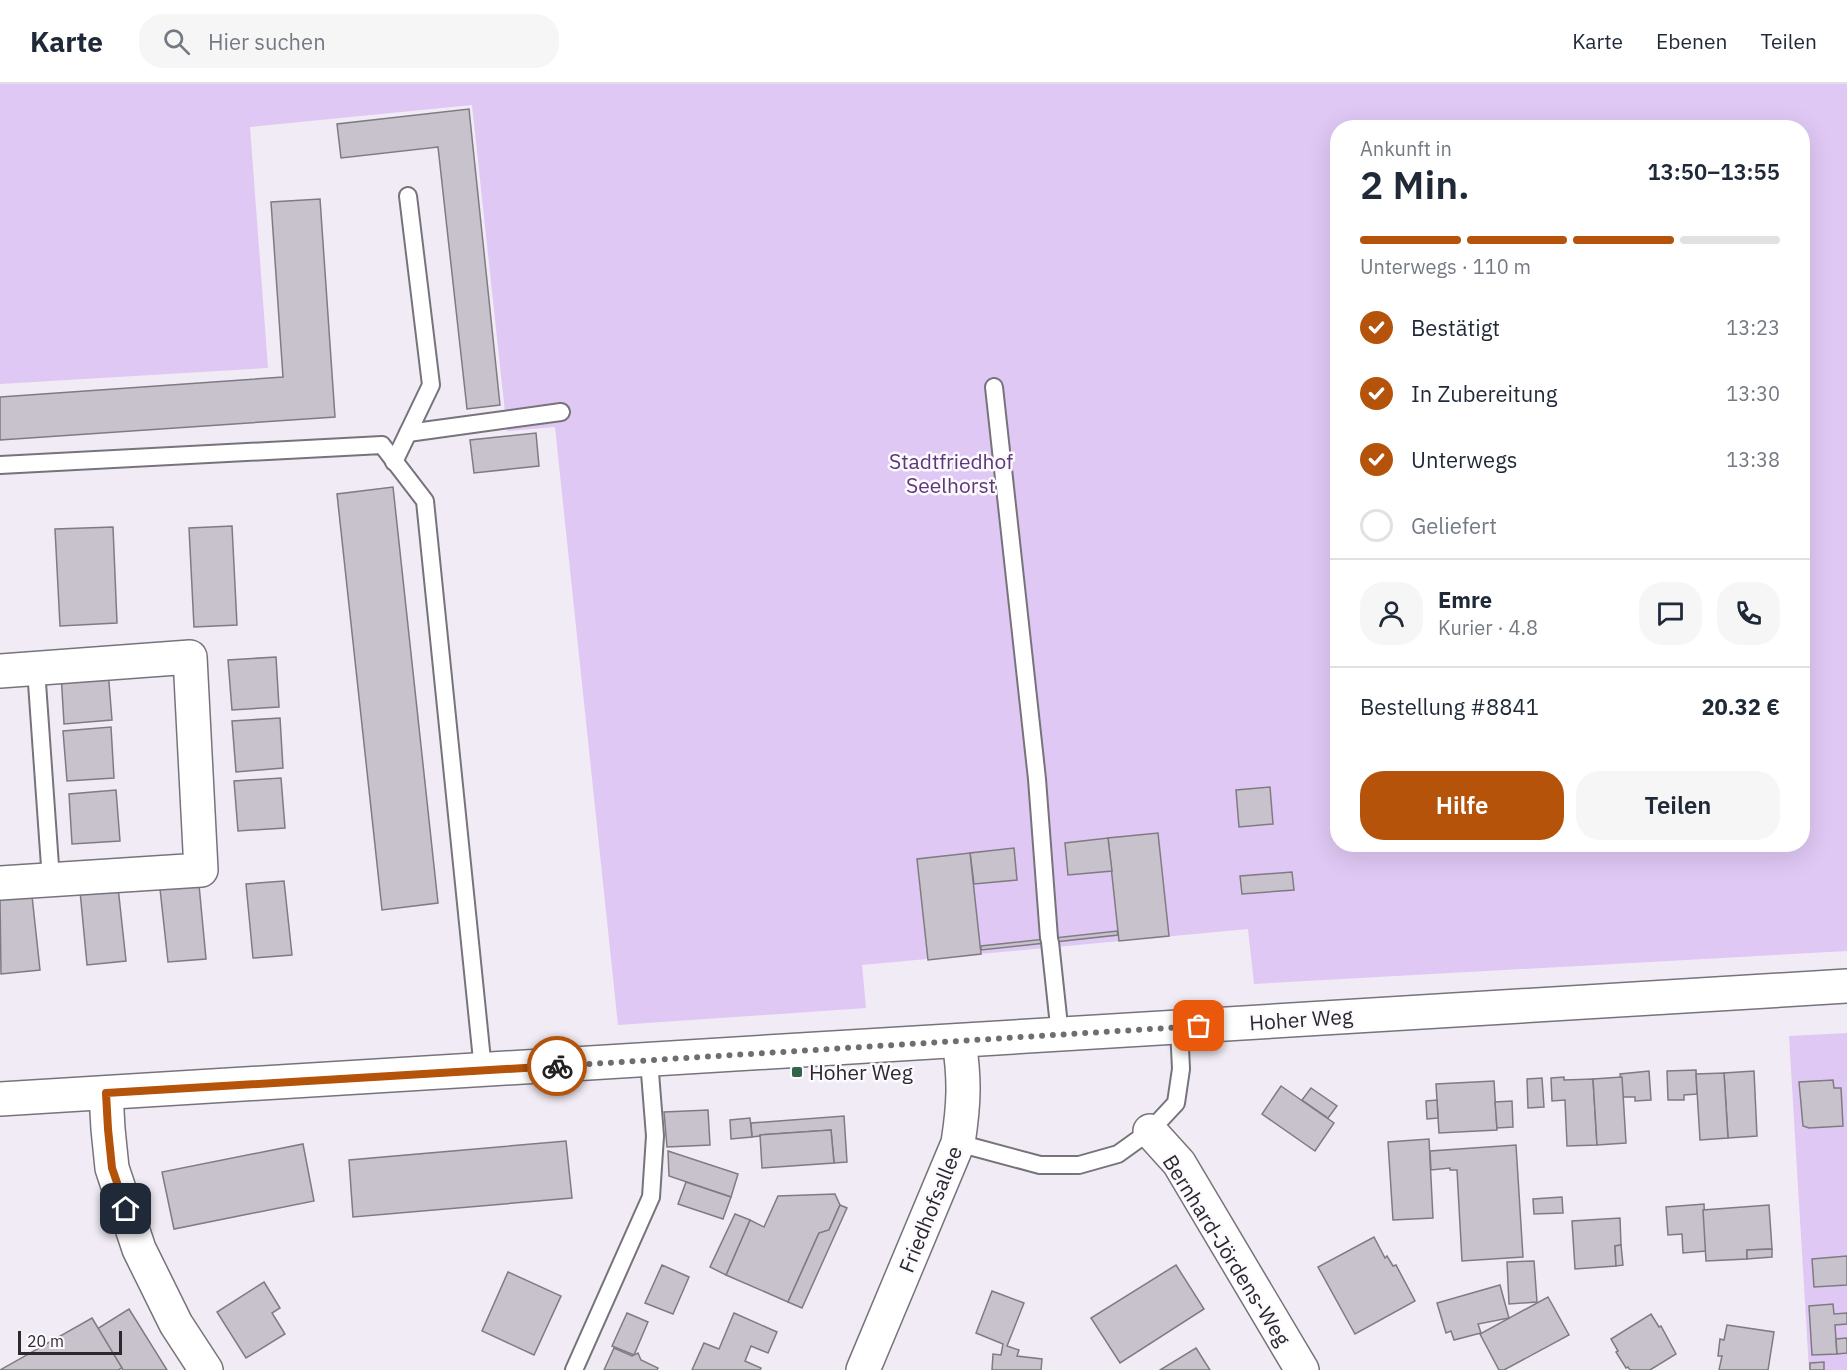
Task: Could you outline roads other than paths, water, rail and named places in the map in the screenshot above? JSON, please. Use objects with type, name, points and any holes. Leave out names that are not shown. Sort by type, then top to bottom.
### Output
[{"type":"street","points":[[0,671],[190,657],[201,870],[0,883]]},
{"type":"street","name":"Hoher Weg","points":[[0,1099],[1847,986]]},
{"type":"street","name":"Friedhofsallee","points":[[863,1370],[958,1143],[964,1105],[964,1074],[959,1041]]},
{"type":"street","points":[[106,1093],[112,1168],[139,1249],[176,1324],[206,1370]]},
{"type":"street","name":"Bernhard-Jördens-Weg","points":[[1150,1131],[1179,1163],[1302,1370]]},
{"type":"lane","points":[[394,462],[431,385],[408,196]]},
{"type":"lane","points":[[993,387],[1037,779],[1060,1035]]},
{"type":"lane","points":[[408,433],[561,412]]},
{"type":"lane","points":[[0,465],[382,445],[425,501],[483,1070]]},
{"type":"lane","points":[[36,669],[51,880]]},
{"type":"lane","points":[[958,1143],[1040,1165],[1079,1165],[1118,1154],[1150,1131],[1176,1103],[1181,1070],[1179,1027]]},
{"type":"lane","points":[[574,1370],[651,1197],[655,1136],[649,1060]]},
{"type":"place","name":"Hoher Weg","points":[[797,1072]]},
{"type":"park label","name":"Stadtfriedhof Seelhorst","points":[[951,473]]}]
